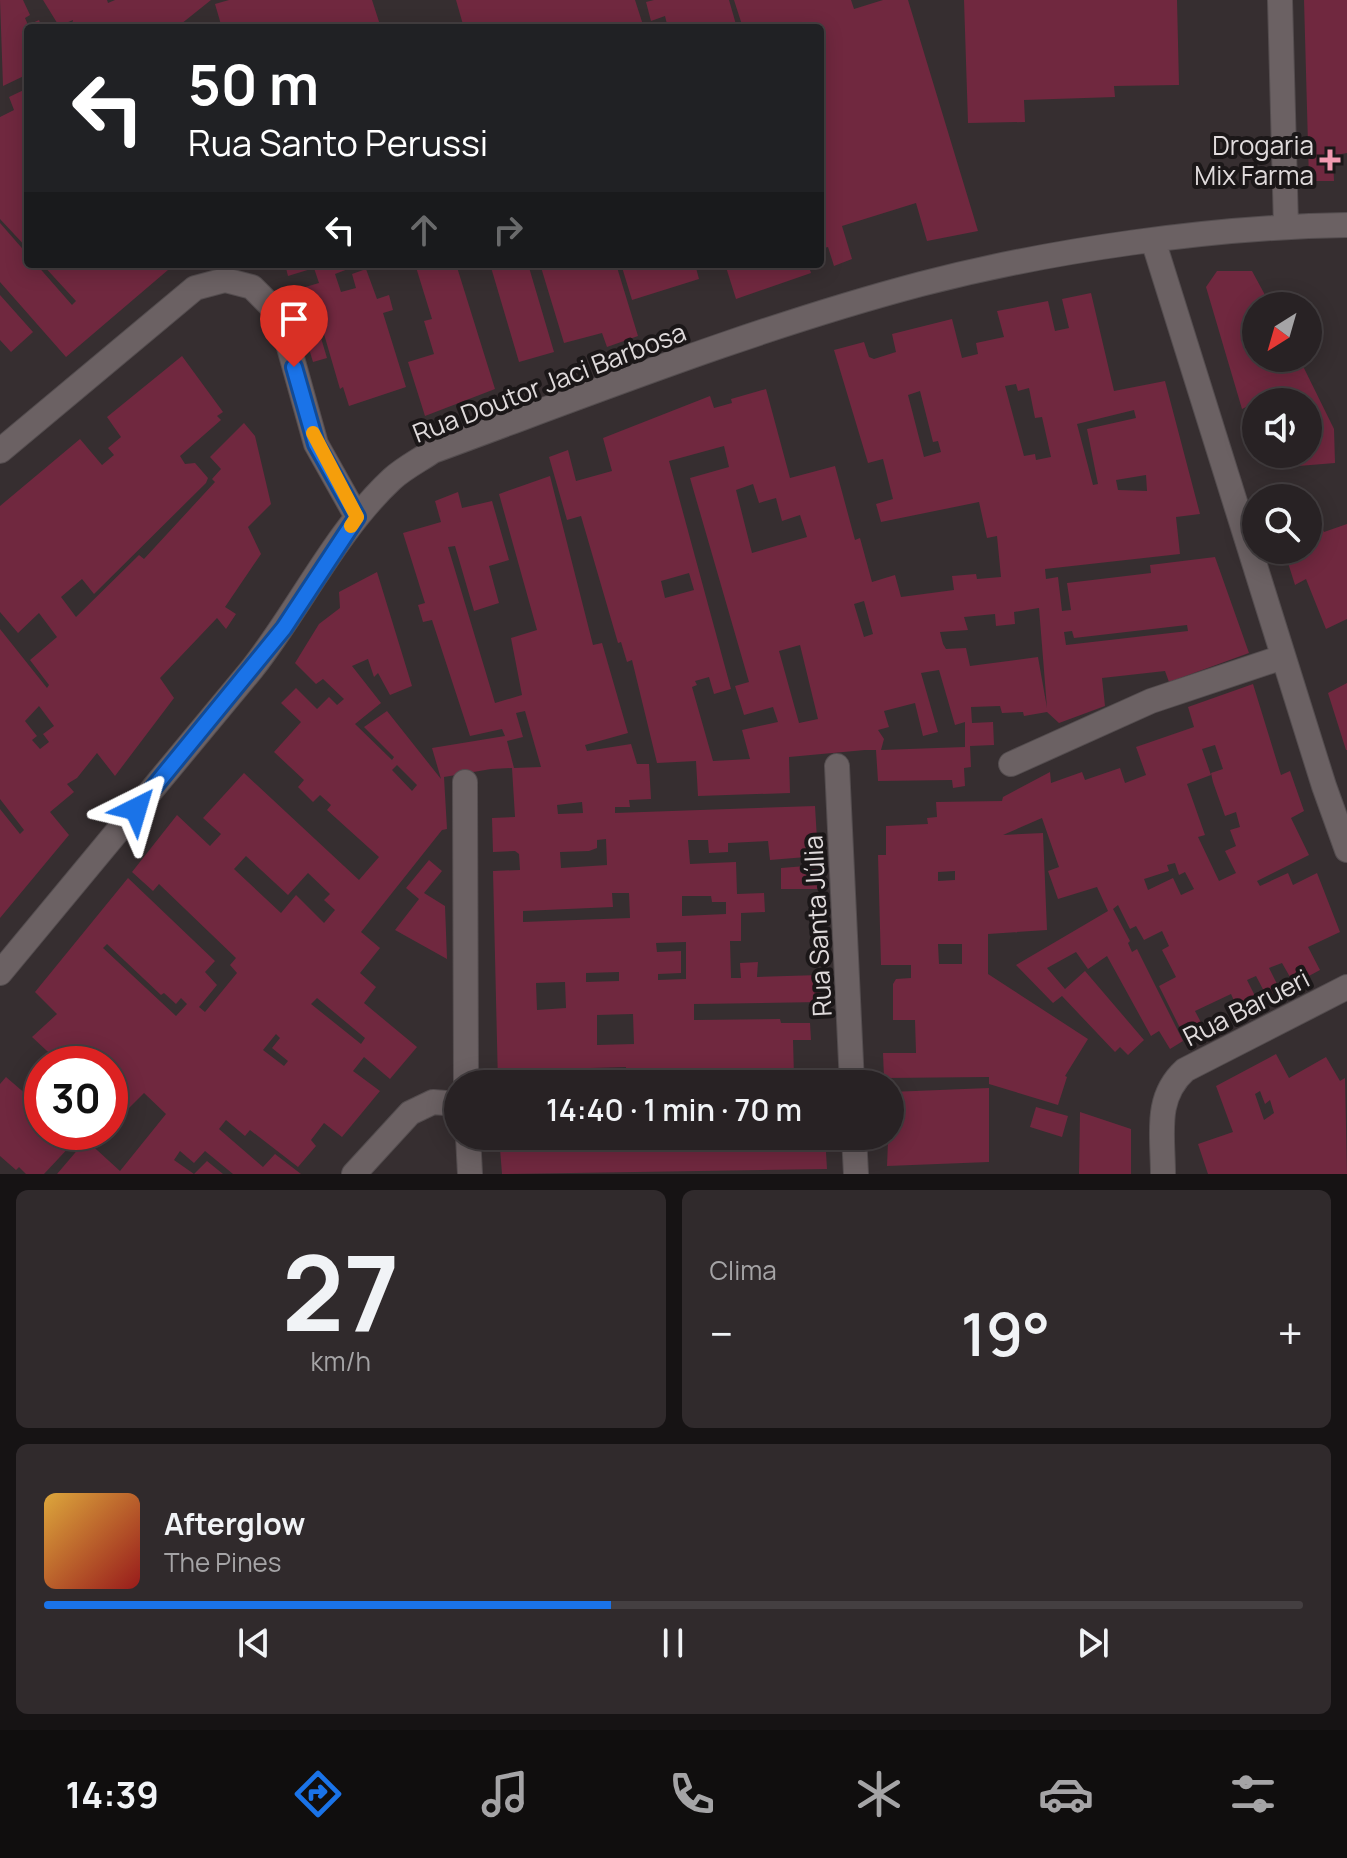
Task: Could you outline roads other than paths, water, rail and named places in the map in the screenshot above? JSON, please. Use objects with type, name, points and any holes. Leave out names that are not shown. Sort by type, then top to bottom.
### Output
[{"type":"street","points":[[1280,0],[1286,226]]},
{"type":"street","name":"Rua Doutor Jaci Barbosa","points":[[0,973],[252,669],[357,517],[394,478],[433,451],[742,338],[923,283],[1153,240],[1286,226],[1347,225]]},
{"type":"street","points":[[1153,240],[1283,657],[1347,850]]},
{"type":"street","points":[[0,451],[195,288],[225,280],[252,287],[280,315],[316,444],[357,517]]},
{"type":"street","points":[[1011,764],[1151,701],[1283,657]]},
{"type":"street","name":"Rua Santa Júlia","points":[[837,766],[851,1070]]},
{"type":"street","points":[[465,782],[466,1070]]},
{"type":"street","name":"Rua Barueri","points":[[1163,1174],[1162,1107],[1169,1084],[1185,1070],[1347,987]]},
{"type":"street","points":[[354,1174],[410,1113],[433,1102],[444,1103]]},
{"type":"street","points":[[469,1150],[470,1174]]},
{"type":"street","points":[[855,1150],[856,1174]]},
{"type":"place","name":"Drogaria Mix Farma","points":[[1330,160]]}]
